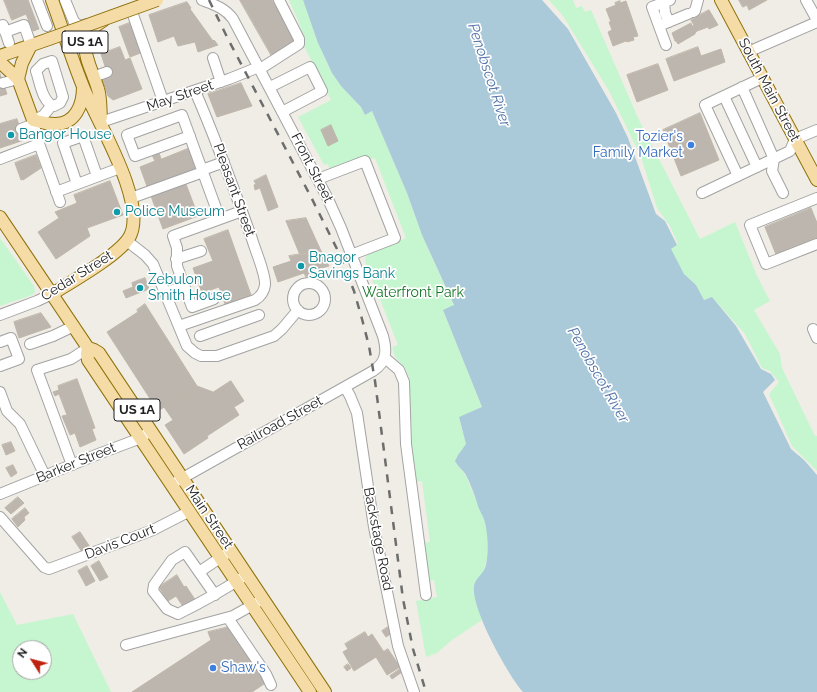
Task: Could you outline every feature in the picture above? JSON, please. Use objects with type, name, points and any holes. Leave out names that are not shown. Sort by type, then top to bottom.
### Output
[{"type":"main road","name":"US 1A","points":[[52,0],[83,87],[101,122],[131,198],[134,219],[132,232],[127,241]]},
{"type":"main road","name":"US 1A","points":[[0,56],[156,0]]},
{"type":"main road","name":"South Main Street","points":[[721,0],[817,180]]},
{"type":"main road","name":"US 1A","points":[[101,122],[99,92],[85,54],[85,42],[94,28],[106,18]]},
{"type":"main road","points":[[18,79],[22,63],[31,45]]},
{"type":"main road","points":[[0,62],[18,79],[34,122],[54,124],[70,120],[79,110],[83,97],[83,87]]},
{"type":"main road","name":"Main Street","points":[[0,217],[4,230],[52,294],[88,348],[99,353],[325,692]]},
{"type":"main road","name":"Cedar Street","points":[[52,294],[112,255],[127,241]]},
{"type":"main road","name":"Main Street","points":[[88,348],[88,360],[310,692]]},
{"type":"street","points":[[37,0],[47,26]]},
{"type":"street","points":[[65,0],[73,20],[80,26],[156,0]]},
{"type":"street","name":"Front Street","points":[[202,0],[219,3],[233,19],[318,179],[334,213],[383,336],[386,349],[385,358]]},
{"type":"street","name":"May Street","points":[[101,122],[259,68],[299,44],[299,39],[279,0]]},
{"type":"street","points":[[659,26],[691,13],[698,0]]},
{"type":"street","points":[[748,52],[817,21],[806,0]]},
{"type":"street","points":[[666,45],[652,7],[667,1],[666,13],[669,22]]},
{"type":"street","points":[[131,9],[163,101]]},
{"type":"street","points":[[9,43],[3,29],[24,25],[31,45]]},
{"type":"street","points":[[213,58],[221,82]]},
{"type":"street","points":[[270,88],[310,67],[322,91],[282,112]]},
{"type":"street","points":[[92,75],[107,72]]},
{"type":"street","points":[[738,176],[705,105],[762,78]]},
{"type":"street","points":[[3,83],[18,79]]},
{"type":"street","points":[[742,87],[774,159],[772,171],[783,193]]},
{"type":"street","name":"Pleasant Street","points":[[195,91],[242,211],[262,269],[265,285],[263,292],[255,300],[220,312]]},
{"type":"street","points":[[724,96],[757,167]]},
{"type":"street","points":[[21,129],[43,116],[52,105]]},
{"type":"street","points":[[135,156],[127,135],[182,115],[220,219]]},
{"type":"street","points":[[34,122],[39,144],[60,202]]},
{"type":"street","points":[[702,193],[790,151],[795,139],[817,130]]},
{"type":"street","points":[[77,184],[63,143],[83,136],[97,176]]},
{"type":"street","points":[[56,192],[97,176],[135,156],[190,136]]},
{"type":"street","points":[[0,158],[39,144]]},
{"type":"street","points":[[131,198],[224,162]]},
{"type":"street","points":[[318,179],[365,162],[395,238],[351,255]]},
{"type":"street","points":[[817,198],[750,225],[766,264],[817,244]]},
{"type":"street","points":[[214,299],[192,306],[177,266],[177,248],[173,236],[242,211]]},
{"type":"street","points":[[127,241],[146,255],[151,261],[166,293],[185,343],[189,349],[198,355],[213,357],[271,337],[282,329],[297,312]]},
{"type":"street","points":[[176,259],[201,251]]},
{"type":"street","points":[[166,293],[184,286]]},
{"type":"street","name":"Cedar Street","points":[[0,315],[52,294]]},
{"type":"street","points":[[179,326],[220,312],[226,327]]},
{"type":"street","points":[[200,336],[259,315]]},
{"type":"street","points":[[30,344],[53,336],[74,326]]},
{"type":"street","points":[[0,342],[11,338],[19,359],[0,366]]},
{"type":"street","points":[[72,465],[37,370],[71,359],[88,348]]},
{"type":"street","points":[[385,358],[399,370],[404,382],[406,444],[426,595]]},
{"type":"street","name":"Railroad Street","points":[[172,484],[376,369],[385,358]]},
{"type":"street","name":"Backstage Road","points":[[345,387],[357,413],[374,527],[398,646],[414,692]]},
{"type":"street","points":[[0,392],[7,411],[20,424],[45,476]]},
{"type":"street","name":"Barker Street","points":[[0,494],[141,438],[151,431]]},
{"type":"street","name":"Davis Court","points":[[0,517],[44,567],[49,569],[153,530],[190,511]]},
{"type":"street","points":[[199,572],[231,550]]},
{"type":"street","points":[[215,595],[185,552],[172,560],[154,585],[153,591],[167,609],[178,614],[215,595],[247,574]]},
{"type":"street","points":[[126,645],[228,618],[242,612],[263,599]]},
{"type":"street","points":[[228,618],[266,674],[270,685]]},
{"type":"green space","name":"Waterfront Park","points":[[289,0],[303,0],[321,51],[330,70],[343,88],[359,104],[365,114],[372,111],[407,193],[422,235],[454,306],[443,310],[482,407],[459,418],[466,444],[456,458],[456,463],[466,476],[485,522],[487,531],[487,559],[475,597],[482,620],[452,640],[437,653],[426,657],[416,601],[437,597],[434,580],[428,581],[423,543],[430,542],[422,481],[415,482],[410,443],[412,440],[409,377],[405,368],[395,357],[392,347],[398,345],[365,261],[367,254],[406,238],[375,158],[330,170],[328,164],[324,165],[298,117],[331,100],[303,44],[301,28]]},
{"type":"green space","points":[[549,0],[573,0],[576,8],[582,6],[585,12],[591,10],[639,120],[700,239],[735,222],[757,276],[770,301],[754,310],[780,354],[782,368],[815,436],[817,436],[817,471],[792,446],[769,394],[779,382],[770,371],[762,368],[745,334],[712,297],[704,300],[696,285],[684,274],[670,249],[678,244],[670,226],[657,208],[641,157],[609,91],[563,16]]},
{"type":"green space","points":[[0,238],[34,286],[35,292],[32,295],[0,306]]},
{"type":"green space","points":[[0,592],[17,625],[73,614],[111,692],[0,692]]},
{"type":"water","name":"Penobscot River","points":[[303,0],[542,0],[568,29],[616,113],[628,138],[656,214],[665,221],[677,245],[671,249],[684,274],[696,285],[704,300],[712,297],[736,326],[761,369],[771,374],[775,380],[763,392],[791,449],[804,460],[817,475],[817,692],[523,692],[516,684],[484,625],[478,610],[475,596],[474,586],[485,568],[487,559],[488,546],[486,527],[468,479],[455,461],[466,444],[459,417],[482,407],[443,310],[454,305],[422,235],[407,193],[372,111],[365,115],[361,107],[341,86],[332,73],[318,43]]},
{"type":"building","points":[[4,0],[28,0],[39,29],[33,31],[26,14],[12,20]]},
{"type":"building","points":[[240,0],[272,0],[295,40],[292,46],[273,58]]},
{"type":"building","points":[[739,0],[767,0],[749,10],[747,5],[743,7]]},
{"type":"building","points":[[620,1],[620,3],[626,1],[638,36],[633,37],[634,40],[626,41],[613,46],[608,32],[612,30],[609,22],[611,22],[606,9],[616,5],[615,3]]},
{"type":"building","points":[[187,2],[191,8],[190,9],[213,41],[214,40],[218,45],[198,52],[195,42],[178,46],[174,36],[158,42],[149,15]]},
{"type":"building","points":[[709,10],[718,25],[709,29],[708,27],[697,31],[695,34],[678,44],[675,41],[672,33],[691,23],[692,26],[694,25],[691,20]]},
{"type":"building","points":[[132,22],[143,52],[130,57],[119,27]]},
{"type":"building","points":[[120,47],[125,60],[130,58],[142,89],[113,100],[108,96],[102,78],[108,75],[101,54]]},
{"type":"building","points":[[698,47],[701,56],[721,49],[725,62],[674,81],[666,59]]},
{"type":"building","points":[[658,64],[668,90],[637,102],[627,75]]},
{"type":"building","name":"Bangor House","points":[[0,74],[7,94],[0,96]]},
{"type":"building","points":[[241,83],[252,106],[217,117],[208,94]]},
{"type":"building","name":"Tozier's Family Market","points":[[700,113],[719,160],[681,176],[663,130]]},
{"type":"building","name":"Bangor House","points":[[17,119],[24,140],[0,148],[0,124]]},
{"type":"building","points":[[331,125],[338,141],[328,146],[321,130]]},
{"type":"building","points":[[190,148],[198,170],[148,189],[140,167],[155,161],[152,155],[159,153],[161,159]]},
{"type":"building","points":[[36,155],[41,168],[21,180],[15,163]]},
{"type":"building","points":[[266,175],[278,207],[268,211],[260,188],[255,190],[254,185],[256,184],[254,181]]},
{"type":"building","points":[[110,181],[123,215],[87,228],[90,236],[56,259],[38,232],[59,218],[55,212],[77,203],[74,195]]},
{"type":"building","points":[[186,184],[198,216],[163,229],[151,196]]},
{"type":"building","points":[[811,208],[817,223],[817,242],[777,257],[765,227]]},
{"type":"building","name":"Bnagor Savings Bank","points":[[306,218],[321,251],[300,255],[286,221]]},
{"type":"building","points":[[228,230],[251,295],[225,304],[219,287],[202,293],[193,268],[213,261],[204,239]]},
{"type":"building","name":"Bnagor Savings Bank","points":[[321,251],[329,266],[318,269],[319,273],[306,277],[304,273],[278,282],[273,267],[291,261],[289,256]]},
{"type":"building","name":"Zebulon Smith House","points":[[145,278],[149,289],[126,298],[123,291],[133,287],[132,283]]},
{"type":"building","points":[[145,304],[197,386],[158,411],[107,332],[138,312],[137,310]]},
{"type":"building","points":[[41,313],[51,327],[19,338],[14,322]]},
{"type":"building","points":[[77,379],[95,428],[92,429],[96,440],[80,447],[75,433],[70,435],[62,416],[67,415],[59,394],[55,396],[53,392],[59,390],[58,386]]},
{"type":"building","points":[[231,381],[244,401],[234,407],[239,415],[207,436],[208,438],[184,454],[165,425],[173,420],[164,407],[197,386],[213,392]]},
{"type":"building","points":[[11,442],[15,451],[6,455],[2,445]]},
{"type":"building","points":[[13,465],[17,473],[11,477],[6,468]]},
{"type":"building","points":[[18,497],[24,503],[11,514],[5,508]]},
{"type":"building","points":[[25,508],[29,513],[24,517],[25,520],[18,527],[12,519]]},
{"type":"building","points":[[80,532],[90,547],[82,552],[72,537]]},
{"type":"building","points":[[99,561],[108,577],[100,581],[91,566]]},
{"type":"building","points":[[87,566],[95,581],[86,586],[78,571]]},
{"type":"building","points":[[177,575],[184,587],[186,586],[196,601],[184,608],[176,596],[168,601],[159,587]]},
{"type":"building","name":"Shaw's","points":[[229,627],[267,682],[252,692],[132,692],[211,640],[208,632]]},
{"type":"building","points":[[388,627],[392,633],[386,637],[382,631]]},
{"type":"building","points":[[365,632],[368,637],[372,634],[384,652],[354,671],[343,652],[348,649],[345,644]]},
{"type":"building","points":[[388,649],[400,667],[387,675],[376,657]]},
{"type":"building","points":[[348,664],[351,668],[347,671],[344,667]]},
{"type":"building","points":[[400,669],[402,672],[392,679],[390,676]]},
{"type":"railway","points":[[209,0],[338,251],[354,291],[369,346],[375,381],[403,599],[413,649],[426,692]]},
{"type":"place","name":"Bangor House","points":[[11,135]]},
{"type":"place","name":"Tozier's Family Market","points":[[691,145]]},
{"type":"place","name":"Police Museum","points":[[117,212]]},
{"type":"place","name":"Bnagor Savings Bank","points":[[301,266]]},
{"type":"place","name":"Zebulon Smith House","points":[[140,288]]},
{"type":"place","name":"Shaw's","points":[[213,668]]}]
